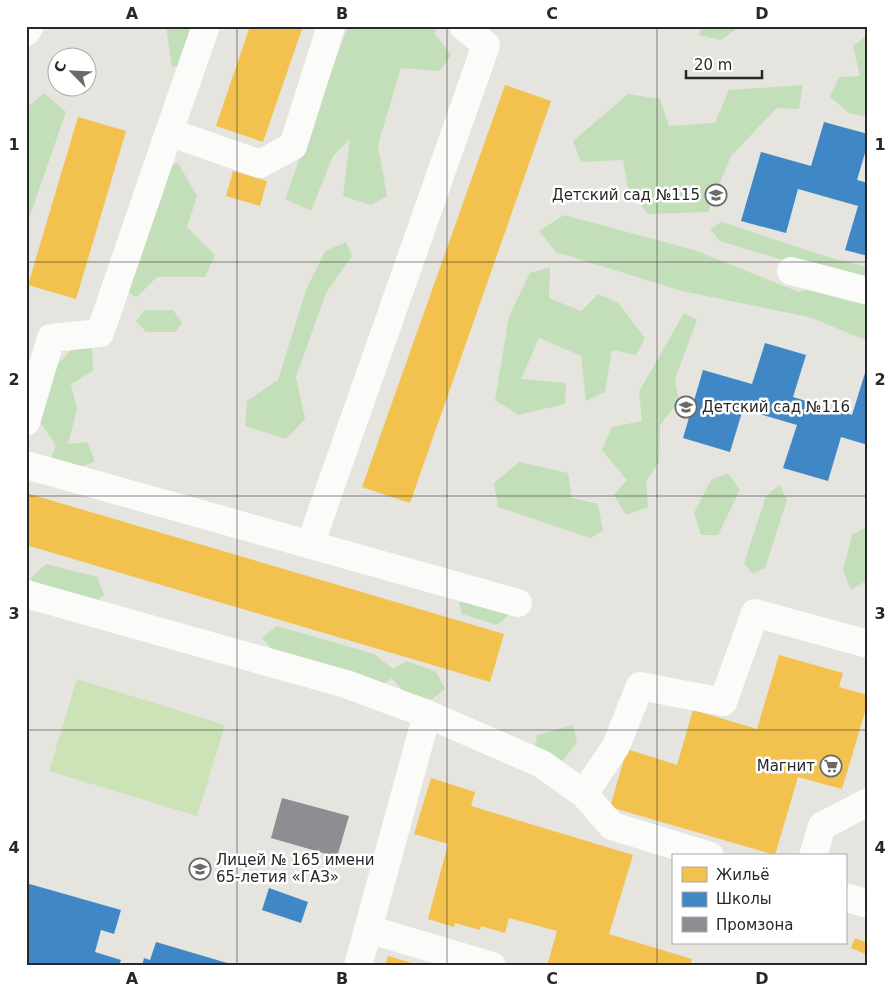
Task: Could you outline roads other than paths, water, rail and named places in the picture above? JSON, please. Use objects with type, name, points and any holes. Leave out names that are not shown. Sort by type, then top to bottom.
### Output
[{"type":"street","points":[[26,32],[30,26]]},
{"type":"street","points":[[26,422],[51,338],[100,333],[206,26]]},
{"type":"street","points":[[169,132],[260,164],[293,146],[331,26]]},
{"type":"street","points":[[310,545],[486,45],[463,26]]},
{"type":"street","points":[[791,271],[868,291]]},
{"type":"street","points":[[26,464],[518,603]]},
{"type":"street","points":[[26,594],[346,684],[427,714],[542,764],[584,794],[612,826],[701,854]]},
{"type":"street","points":[[584,794],[616,746],[640,686],[723,702],[755,613],[868,644]]},
{"type":"street","points":[[358,966],[427,714]]},
{"type":"street","points":[[814,854],[822,826],[868,802]]},
{"type":"street","points":[[846,897],[868,904]]},
{"type":"street","points":[[368,929],[492,966]]},
{"type":"place","name":"Детский сад №115","points":[[716,195]]},
{"type":"place","name":"Детский сад №116","points":[[686,407]]},
{"type":"place","name":"Магнит","points":[[831,766]]},
{"type":"place","name":"Лицей № 165 имени 65-летия «ГАЗ»","points":[[200,869]]}]
